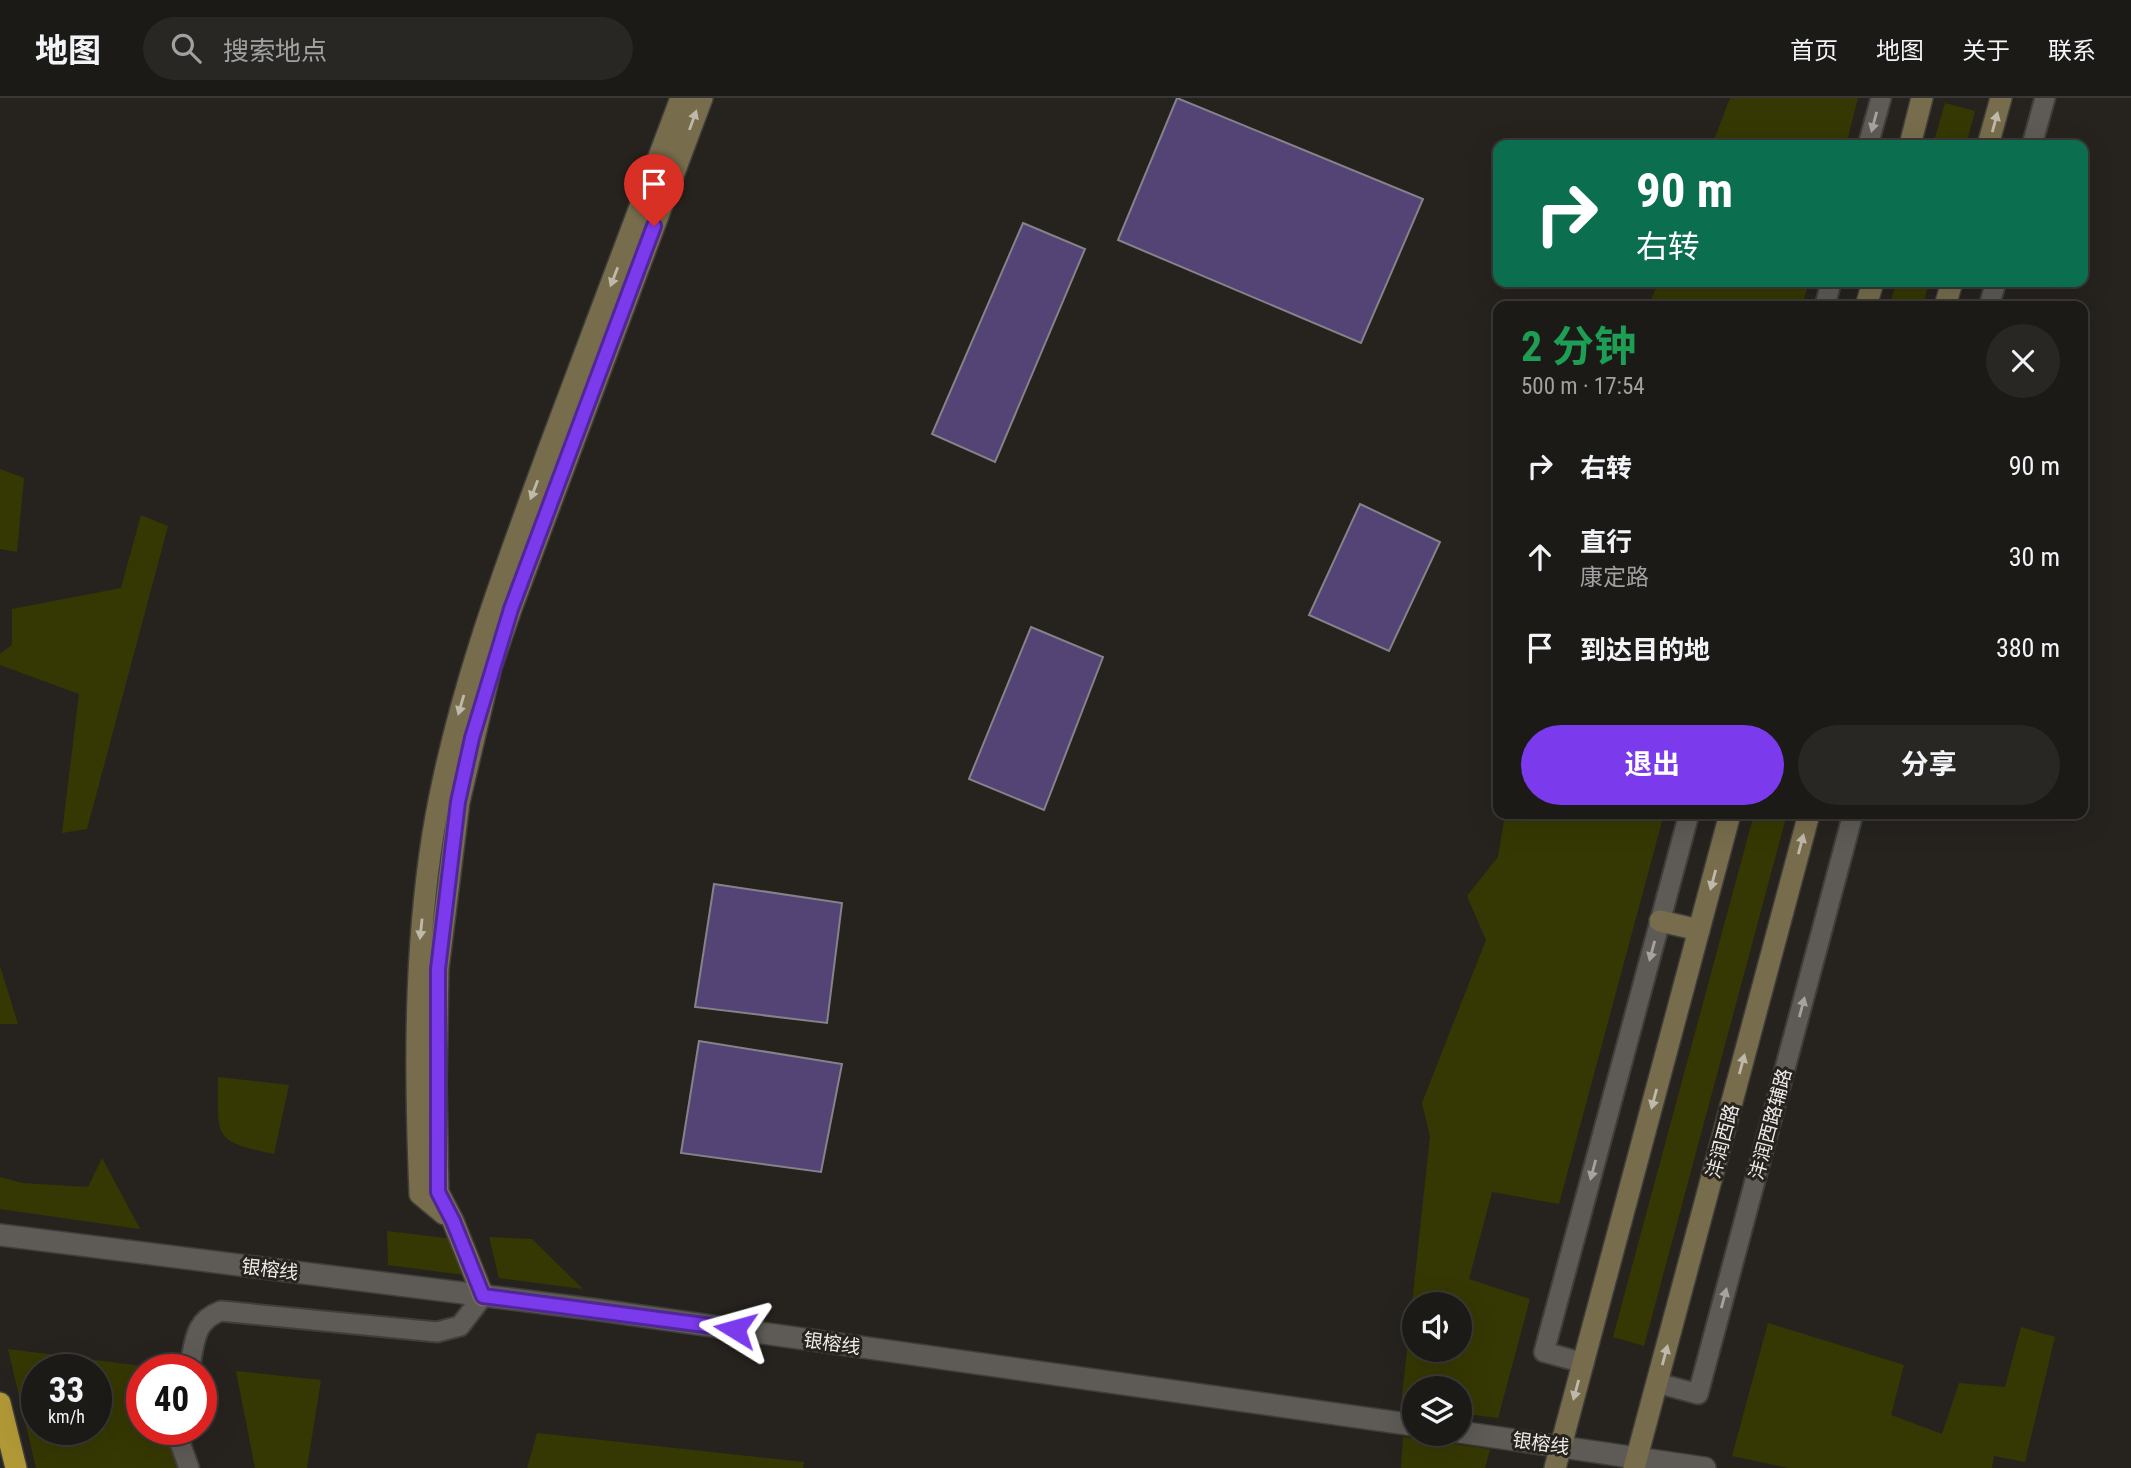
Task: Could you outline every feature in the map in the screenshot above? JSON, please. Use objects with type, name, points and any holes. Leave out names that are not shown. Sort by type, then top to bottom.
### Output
[{"type":"highway","points":[[0,1403],[16,1468]]},
{"type":"main road","points":[[453,1221],[420,1194],[417,1111],[417,966],[434,832],[445,773],[459,715],[495,594],[681,98]]},
{"type":"main road","points":[[483,1296],[453,1221],[438,1192],[438,969],[458,802],[472,738],[511,609],[702,98]]},
{"type":"main road","points":[[1910,140],[1922,98]]},
{"type":"main road","points":[[1989,140],[2001,98]]},
{"type":"main road","points":[[1555,1468],[1729,819]]},
{"type":"main road","name":"沣润西路","points":[[1636,1463],[1808,819]]},
{"type":"main road","points":[[1660,921],[1699,930]]},
{"type":"street","points":[[1869,140],[1881,98]]},
{"type":"street","points":[[2033,140],[2045,98]]},
{"type":"street","points":[[1584,1363],[1544,1352],[1688,819]]},
{"type":"street","name":"沣润西路辅路","points":[[1657,1383],[1698,1394],[1852,819]]},
{"type":"street","name":"银榕线","points":[[0,1235],[483,1296],[1402,1423]]},
{"type":"street","points":[[192,1354],[198,1328],[207,1316],[221,1311],[437,1332],[460,1326],[483,1296]]},
{"type":"street","name":"银榕线","points":[[1472,1434],[1561,1446],[1636,1463],[1704,1468]]},
{"type":"street","points":[[181,1445],[189,1468]]},
{"type":"shaded area","points":[[1730,98],[1858,98],[1847,140],[1714,140]]},
{"type":"shaded area","points":[[1945,103],[1975,111],[1967,140],[1934,140]]},
{"type":"shaded area","points":[[1656,287],[1808,287],[1803,301],[1651,301]]},
{"type":"shaded area","points":[[1895,287],[1928,287],[1924,301],[1891,301]]},
{"type":"shaded area","points":[[0,469],[24,478],[17,552],[0,549]]},
{"type":"shaded area","points":[[141,515],[168,526],[87,829],[62,833],[79,694],[0,665],[0,654],[12,645],[12,609],[121,588]]},
{"type":"shaded area","points":[[1504,819],[1663,819],[1559,1204],[1492,1192],[1469,1279],[1530,1299],[1498,1418],[1472,1415],[1472,1376],[1404,1376],[1406,1362],[1472,1362],[1472,1292],[1413,1292],[1430,1136],[1422,1103],[1486,940],[1467,896],[1498,857]]},
{"type":"shaded area","points":[[1753,819],[1786,819],[1644,1346],[1613,1337]]},
{"type":"shaded area","points":[[0,966],[18,1024],[0,1024]]},
{"type":"shaded area","points":[[218,1077],[289,1085],[274,1154],[239,1145],[223,1134],[219,1125]]},
{"type":"shaded area","points":[[102,1158],[140,1229],[0,1209],[0,1177],[22,1183],[88,1187]]},
{"type":"shaded area","points":[[387,1231],[462,1240],[472,1276],[388,1265]]},
{"type":"shaded area","points":[[489,1237],[532,1239],[583,1289],[499,1278]]},
{"type":"shaded area","points":[[1768,1323],[1904,1365],[1891,1415],[1942,1434],[1959,1383],[2005,1387],[2021,1327],[2055,1337],[2025,1462],[1994,1456],[1992,1468],[1788,1468],[1732,1456]]},
{"type":"shaded area","points":[[8,1349],[48,1354],[21,1354],[21,1404]]},
{"type":"shaded area","points":[[112,1362],[126,1364],[126,1445],[182,1445],[187,1468],[36,1468],[31,1445],[112,1445]]},
{"type":"shaded area","points":[[236,1371],[321,1380],[307,1468],[255,1468]]},
{"type":"shaded area","points":[[537,1433],[804,1462],[803,1468],[527,1468]]},
{"type":"shaded area","points":[[1402,1446],[1468,1446],[1490,1449],[1485,1468],[1401,1468]]},
{"type":"building","points":[[1177,98],[1423,199],[1361,343],[1118,240]]},
{"type":"building","points":[[1023,223],[1085,249],[995,462],[932,434]]},
{"type":"building","points":[[1360,504],[1440,542],[1389,651],[1309,615]]},
{"type":"building","points":[[1031,627],[1103,657],[1044,810],[969,779]]},
{"type":"building","points":[[714,884],[842,903],[827,1023],[695,1007]]},
{"type":"building","points":[[699,1041],[842,1064],[821,1172],[681,1153]]},
{"type":"route","points":[[654,226],[511,609],[491,667],[472,738],[458,802],[438,969],[438,1192],[453,1221],[483,1296],[735,1329]]}]
